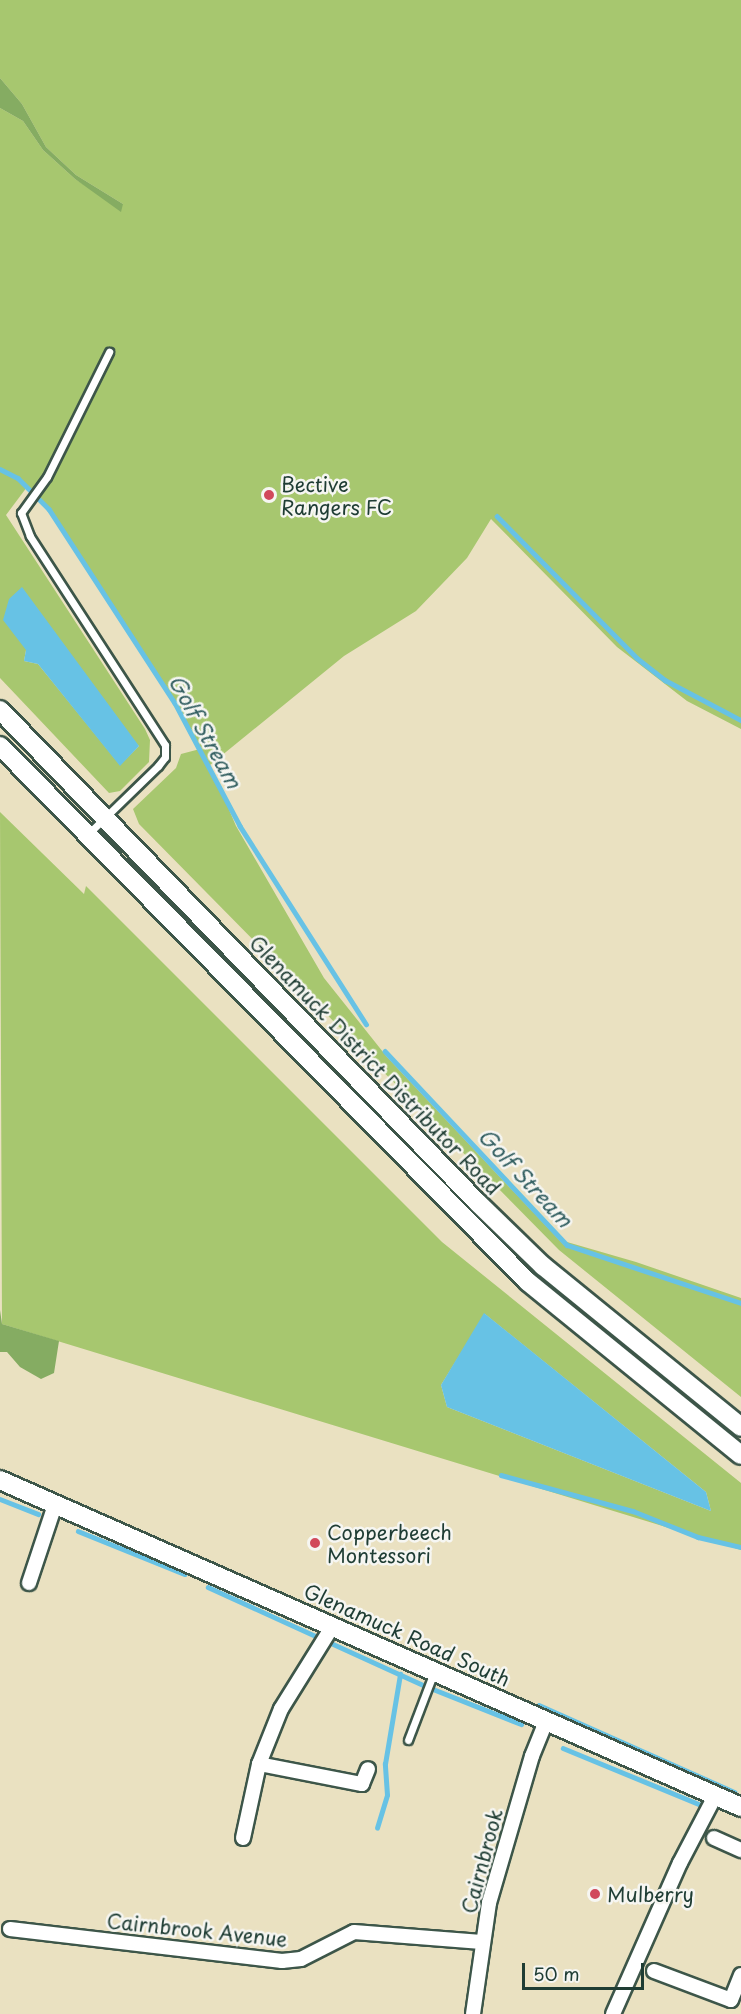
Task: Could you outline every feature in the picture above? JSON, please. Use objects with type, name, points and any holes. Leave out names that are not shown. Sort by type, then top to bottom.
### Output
[{"type":"main road","name":"Glenamuck District Distributor Road","points":[[0,710],[103,819],[535,1258],[741,1427]]},
{"type":"main road","points":[[0,746],[528,1282],[741,1455]]},
{"type":"main road","name":"Glenamuck Road South","points":[[0,1480],[328,1636],[434,1672],[741,1807]]},
{"type":"street","points":[[29,1583],[55,1505]]},
{"type":"street","points":[[243,1838],[259,1764],[281,1709],[328,1636]]},
{"type":"street","name":"Cairnbrook","points":[[472,2014],[482,1942],[532,1756],[546,1721]]},
{"type":"street","points":[[259,1764],[362,1784],[368,1769]]},
{"type":"street","points":[[613,2014],[680,1863],[715,1796]]},
{"type":"street","points":[[714,1838],[741,1850]]},
{"type":"street","name":"Cairnbrook Avenue","points":[[5,1929],[282,1961],[301,1959],[354,1932],[482,1942]]},
{"type":"street","points":[[654,1971],[731,2000],[741,1975]]},
{"type":"lane","points":[[88,834],[159,766],[165,757],[165,745],[30,536],[21,513],[39,488],[109,352]]},
{"type":"lane","points":[[408,1740],[434,1672]]},
{"type":"green space","points":[[0,0],[741,0],[741,729],[687,701],[617,647],[491,519],[467,558],[416,611],[344,656],[210,765],[236,826],[324,978],[387,1057],[564,1245],[567,1242],[636,1262],[741,1298],[741,1397],[559,1250],[139,824],[133,809],[176,768],[181,754],[200,749],[175,703],[49,509],[27,487],[6,515],[145,729],[150,740],[149,762],[120,791],[109,793],[0,678],[0,108],[23,121],[43,150],[75,179],[114,204],[123,204],[76,175],[46,147],[22,104],[0,78]],"holes":[[[26,650],[139,746],[120,765],[38,664],[24,661]]]},
{"type":"green space","points":[[0,78],[22,104],[46,147],[76,175],[123,204],[121,212],[75,179],[43,150],[23,121],[0,108]]},
{"type":"green space","points":[[0,812],[84,894],[86,886],[442,1242],[741,1483],[741,1550],[2,1324]],"holes":[[[485,1314],[706,1492],[711,1511],[447,1407],[441,1385]]]},
{"type":"green space","points":[[0,1310],[2,1324],[59,1341],[54,1373],[41,1379],[20,1367],[7,1352],[0,1352]]},
{"type":"water","points":[[22,587],[139,746],[120,766],[38,664],[24,661],[26,650],[3,620],[9,599]]},
{"type":"water","points":[[484,1313],[706,1492],[711,1511],[447,1407],[441,1385]]},
{"type":"waterway","name":"Golf Stream","points":[[0,469],[18,478],[49,509],[175,703],[240,826],[366,1024]]},
{"type":"waterway","points":[[497,516],[637,658],[665,680],[741,720]]},
{"type":"waterway","name":"Golf Stream","points":[[385,1051],[567,1245],[741,1303]]},
{"type":"waterway","points":[[501,1475],[633,1511],[698,1537],[741,1547]]},
{"type":"waterway","points":[[0,1499],[38,1514]]},
{"type":"waterway","points":[[78,1531],[185,1574]]},
{"type":"waterway","points":[[208,1587],[423,1685]]},
{"type":"waterway","points":[[377,1828],[387,1795],[385,1764],[400,1674]]},
{"type":"waterway","points":[[433,1689],[521,1724]]},
{"type":"waterway","points":[[539,1705],[734,1792]]},
{"type":"waterway","points":[[563,1748],[701,1805]]},
{"type":"place","name":"Bective Rangers FC","points":[[269,495]]},
{"type":"place","name":"Copperbeech Montessori","points":[[315,1543]]},
{"type":"place","name":"Mulberry","points":[[595,1894]]}]
